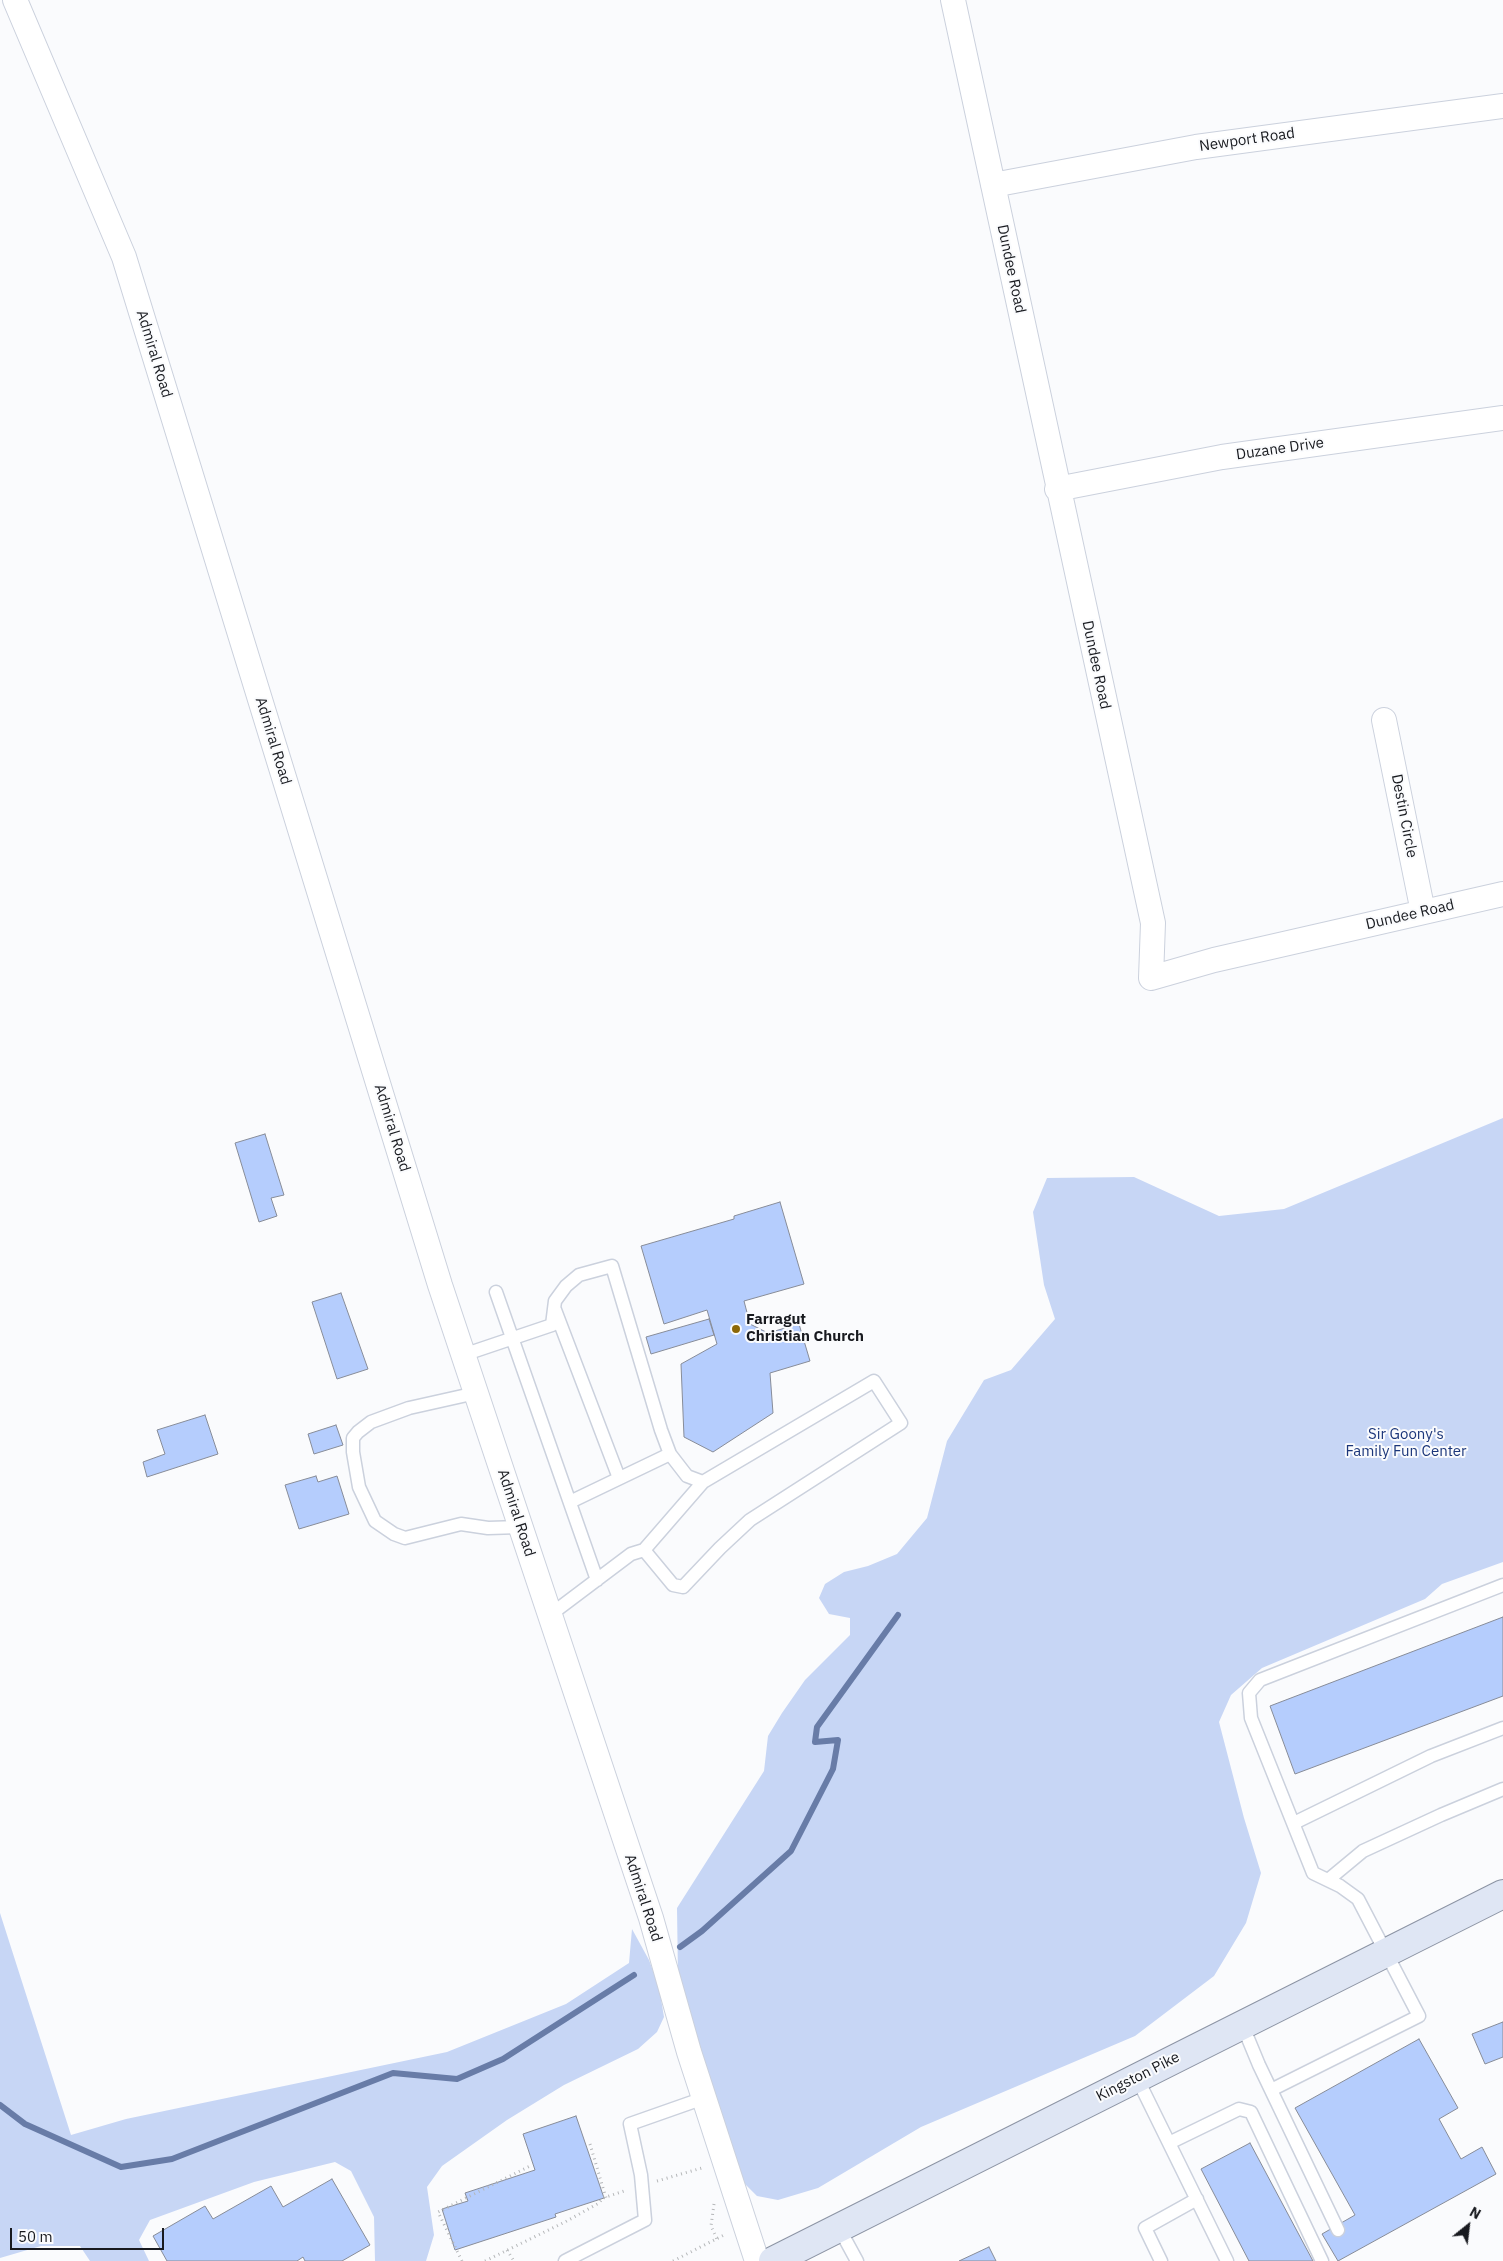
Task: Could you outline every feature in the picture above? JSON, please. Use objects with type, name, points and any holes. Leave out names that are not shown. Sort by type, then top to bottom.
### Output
[{"type":"main road","name":"Kingston Pike","points":[[773,2261],[1385,1952],[1502,1896]]},
{"type":"street","name":"Admiral Road","points":[[15,0],[124,257],[440,1285],[650,1918],[704,2098],[757,2261]]},
{"type":"street","name":"Dundee Road","points":[[953,0],[1057,489],[1153,922],[1151,978],[1214,960],[1503,894]]},
{"type":"street","name":"Newport Road","points":[[993,185],[1196,147],[1503,106]]},
{"type":"street","name":"Duzane Drive","points":[[1057,489],[1222,457],[1503,418]]},
{"type":"street","name":"Destin Circle","points":[[1384,720],[1423,912]]},
{"type":"lane","points":[[463,1355],[552,1324],[555,1301],[566,1286],[579,1275],[612,1266],[670,1454],[687,1476],[703,1482]]},
{"type":"lane","points":[[496,1292],[514,1338],[597,1580]]},
{"type":"lane","points":[[555,1309],[619,1478]]},
{"type":"lane","points":[[550,1615],[631,1554],[644,1550],[703,1482],[874,1381],[901,1423],[750,1520],[683,1587],[673,1585],[644,1550]]},
{"type":"lane","points":[[476,1393],[409,1408],[371,1422],[358,1432],[353,1438],[353,1452],[359,1487],[374,1521],[394,1534],[405,1538],[460,1524],[488,1528],[520,1527]]},
{"type":"lane","points":[[570,1502],[670,1454]]},
{"type":"lane","points":[[1271,2090],[1419,2016],[1358,1899],[1340,1886],[1314,1873],[1251,1718],[1249,1693],[1260,1680],[1503,1585]]},
{"type":"lane","points":[[1294,1823],[1431,1756],[1503,1728]]},
{"type":"lane","points":[[1328,1880],[1362,1851],[1441,1814],[1503,1789]]},
{"type":"lane","points":[[1242,2024],[1271,2090],[1338,2230]]},
{"type":"lane","points":[[1137,2078],[1227,2261]]},
{"type":"lane","points":[[565,2261],[645,2220],[642,2186],[630,2124],[704,2098]]},
{"type":"lane","points":[[1169,2143],[1239,2109],[1251,2112],[1322,2261]]},
{"type":"lane","points":[[1161,2261],[1145,2228],[1197,2199]]},
{"type":"lane","points":[[839,2228],[857,2261]]},
{"type":"path","points":[[590,2144],[606,2198]]},
{"type":"path","points":[[462,2261],[438,2212],[530,2166]]},
{"type":"path","points":[[485,2261],[565,2222],[606,2198],[702,2168]]},
{"type":"path","points":[[673,2261],[745,2224]]},
{"type":"path","points":[[507,2250],[514,2261]]},
{"type":"green space","name":"Sir Goony's Family Fun Center","points":[[1503,1118],[1503,1562],[1442,1584],[1425,1599],[1262,1668],[1231,1695],[1219,1722],[1244,1818],[1261,1873],[1246,1923],[1214,1976],[1135,2036],[921,2127],[818,2188],[778,2200],[757,2196],[744,2183],[728,2140],[678,1978],[677,1908],[764,1771],[768,1736],[782,1713],[805,1680],[850,1635],[850,1618],[829,1614],[819,1598],[825,1584],[844,1572],[868,1566],[897,1554],[927,1518],[947,1441],[984,1380],[1011,1370],[1055,1319],[1044,1285],[1033,1212],[1047,1178],[1134,1177],[1219,1216],[1284,1209]]},
{"type":"green space","points":[[0,1913],[71,2135],[126,2119],[447,2052],[566,2004],[629,1963],[632,1929],[649,1960],[659,1987],[664,2017],[657,2032],[638,2049],[564,2085],[507,2120],[442,2166],[427,2187],[434,2235],[426,2261],[375,2261],[374,2217],[351,2171],[335,2162],[254,2182],[150,2220],[139,2240],[149,2261],[90,2261],[80,2246],[41,2246],[0,2258]]},
{"type":"building","points":[[265,1134],[284,1195],[271,1198],[277,1216],[259,1222],[235,1143]]},
{"type":"building","name":"Farragut Christian Church","points":[[780,1202],[804,1284],[744,1301],[750,1324],[768,1333],[799,1324],[810,1361],[770,1373],[773,1413],[713,1452],[684,1437],[681,1364],[717,1344],[707,1310],[664,1324],[641,1246],[734,1219],[734,1216]]},
{"type":"building","points":[[341,1293],[368,1369],[337,1379],[312,1302]]},
{"type":"building","points":[[709,1319],[714,1335],[651,1354],[646,1337]]},
{"type":"building","points":[[205,1415],[218,1454],[147,1477],[143,1462],[165,1454],[157,1430]]},
{"type":"building","points":[[336,1425],[343,1445],[314,1454],[308,1434]]},
{"type":"building","points":[[316,1476],[318,1482],[337,1476],[349,1514],[299,1529],[285,1485]]},
{"type":"building","points":[[1503,1617],[1503,1696],[1295,1774],[1270,1706]]},
{"type":"building","points":[[1503,2022],[1503,2057],[1485,2064],[1472,2034]]},
{"type":"building","points":[[1419,2039],[1458,2108],[1439,2119],[1461,2159],[1482,2147],[1496,2174],[1338,2261],[1322,2234],[1355,2215],[1295,2108]]},
{"type":"building","points":[[576,2116],[604,2198],[555,2214],[556,2217],[455,2250],[442,2209],[468,2201],[465,2193],[535,2170],[523,2134]]},
{"type":"building","points":[[1250,2143],[1313,2261],[1249,2261],[1201,2169]]},
{"type":"building","points":[[332,2179],[370,2245],[342,2261],[305,2261],[303,2257],[297,2261],[167,2261],[153,2236],[205,2206],[213,2219],[271,2186],[283,2207]]},
{"type":"building","points":[[989,2247],[996,2261],[959,2261]]},
{"type":"waterway","points":[[680,1947],[702,1931],[791,1851],[833,1769],[838,1740],[815,1742],[817,1727],[898,1615]]},
{"type":"waterway","points":[[0,2105],[25,2124],[121,2167],[172,2159],[393,2073],[457,2079],[503,2059],[634,1975]]},
{"type":"place","name":"Farragut Christian Church","points":[[736,1329]]}]
